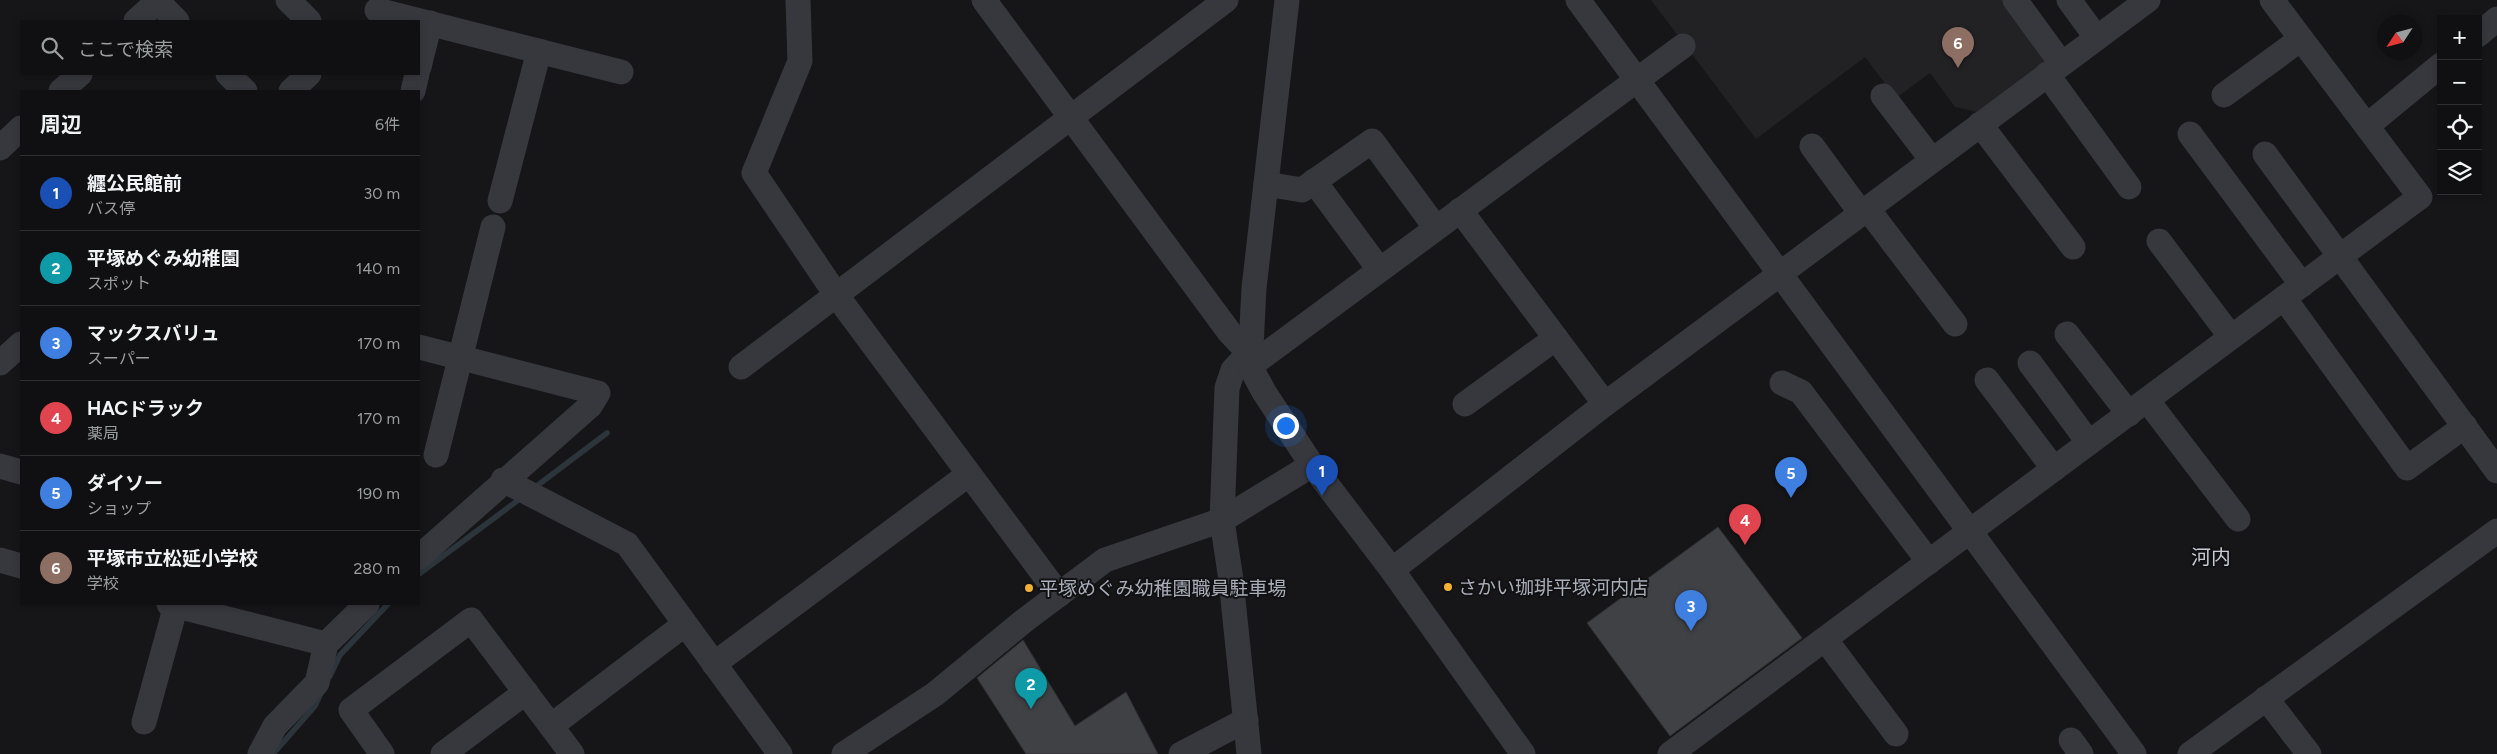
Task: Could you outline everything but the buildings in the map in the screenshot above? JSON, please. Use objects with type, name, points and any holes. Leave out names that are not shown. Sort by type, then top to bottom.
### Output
[{"type":"street","points":[[288,0],[308,20]]},
{"type":"street","points":[[798,0],[800,61],[754,173],[837,296],[1059,595]]},
{"type":"street","points":[[984,0],[1069,118],[1250,360],[1264,392],[1312,465],[1392,570],[1523,754]]},
{"type":"street","points":[[742,367],[1226,0]]},
{"type":"street","points":[[1250,360],[1266,184],[1287,0]]},
{"type":"street","points":[[1578,0],[2134,754]]},
{"type":"street","points":[[2015,0],[2054,69],[2129,187]]},
{"type":"street","points":[[2069,0],[2096,38]]},
{"type":"street","points":[[1392,570],[1605,404],[2148,0]]},
{"type":"street","points":[[1670,754],[2420,197],[2272,0]]},
{"type":"street","points":[[137,20],[158,1],[176,20]]},
{"type":"street","points":[[376,10],[418,20]]},
{"type":"street","points":[[2482,32],[2497,19]]},
{"type":"street","points":[[420,21],[621,72]]},
{"type":"street","points":[[420,63],[430,23]]},
{"type":"street","points":[[2224,95],[2301,39]]},
{"type":"street","points":[[1249,754],[1231,580],[1222,520],[1227,388],[1233,370],[1379,269],[1684,46]]},
{"type":"street","points":[[500,201],[539,52]]},
{"type":"street","points":[[2367,126],[2437,68]]},
{"type":"street","points":[[62,90],[79,75]]},
{"type":"street","points":[[229,75],[243,90]]},
{"type":"street","points":[[292,90],[308,75]]},
{"type":"street","points":[[413,90],[417,75]]},
{"type":"street","points":[[1883,96],[1932,160]]},
{"type":"street","points":[[1980,124],[2073,247]]},
{"type":"street","points":[[0,148],[20,129]]},
{"type":"street","points":[[2190,134],[2406,468],[2465,426]]},
{"type":"street","points":[[1266,184],[1302,190],[1372,141],[1436,228]]},
{"type":"street","points":[[1812,146],[1955,324]]},
{"type":"street","points":[[2266,154],[2497,471]]},
{"type":"street","points":[[1314,181],[1379,269]]},
{"type":"street","points":[[1460,210],[1605,404]]},
{"type":"street","points":[[436,455],[493,227]]},
{"type":"street","points":[[2159,241],[2231,337]]},
{"type":"street","points":[[2067,334],[2138,407],[2238,520]]},
{"type":"street","points":[[1465,404],[1556,338]]},
{"type":"street","points":[[0,363],[20,345]]},
{"type":"street","points":[[420,346],[598,392],[590,406],[503,480],[420,556]]},
{"type":"street","points":[[2030,363],[2089,443]]},
{"type":"street","points":[[1987,380],[2054,469]]},
{"type":"street","points":[[1782,383],[1801,392],[1929,562]]},
{"type":"street","points":[[844,754],[935,694],[1105,560],[1222,520],[1312,465]]},
{"type":"street","points":[[0,466],[20,472]]},
{"type":"street","points":[[714,664],[969,474]]},
{"type":"street","points":[[503,480],[627,544],[780,754]]},
{"type":"street","points":[[2190,754],[2497,531]]},
{"type":"street","points":[[0,560],[20,566]]},
{"type":"street","points":[[144,722],[172,605],[326,644]]},
{"type":"street","points":[[260,754],[275,726],[317,683],[326,644],[366,605]]},
{"type":"street","points":[[376,752],[350,710],[470,620],[572,754]]},
{"type":"street","points":[[551,726],[686,624]]},
{"type":"street","points":[[1825,639],[1896,734]]},
{"type":"street","points":[[443,754],[526,692]]},
{"type":"street","points":[[2266,698],[2309,754]]},
{"type":"street","points":[[1181,754],[1246,720]]},
{"type":"shaded area","points":[[1651,0],[2006,0],[2047,64],[1981,113],[1955,107],[1930,73],[1896,98],[1865,57],[1756,139]]},
{"type":"waterway","points":[[534,488],[607,433]]},
{"type":"waterway","points":[[420,573],[521,498]]},
{"type":"waterway","points":[[330,676],[340,655],[387,605]]},
{"type":"waterway","points":[[273,754],[315,706],[321,693]]},
{"type":"place","name":"平塚市立松延小学校","points":[[1958,68]]},
{"type":"place","name":"纒公民館前","points":[[1322,496]]},
{"type":"place","name":"ダイソー","points":[[1791,498]]},
{"type":"place","name":"HACドラック","points":[[1745,545]]},
{"type":"place","name":"さかい珈琲平塚河内店","points":[[1448,587]]},
{"type":"place","name":"平塚めぐみ幼稚園職員駐車場","points":[[1029,588]]},
{"type":"place","name":"マックスバリュ","points":[[1691,631]]},
{"type":"place","name":"平塚めぐみ幼稚園","points":[[1031,709]]},
{"type":"district","name":"河内","points":[[2211,557]]}]
